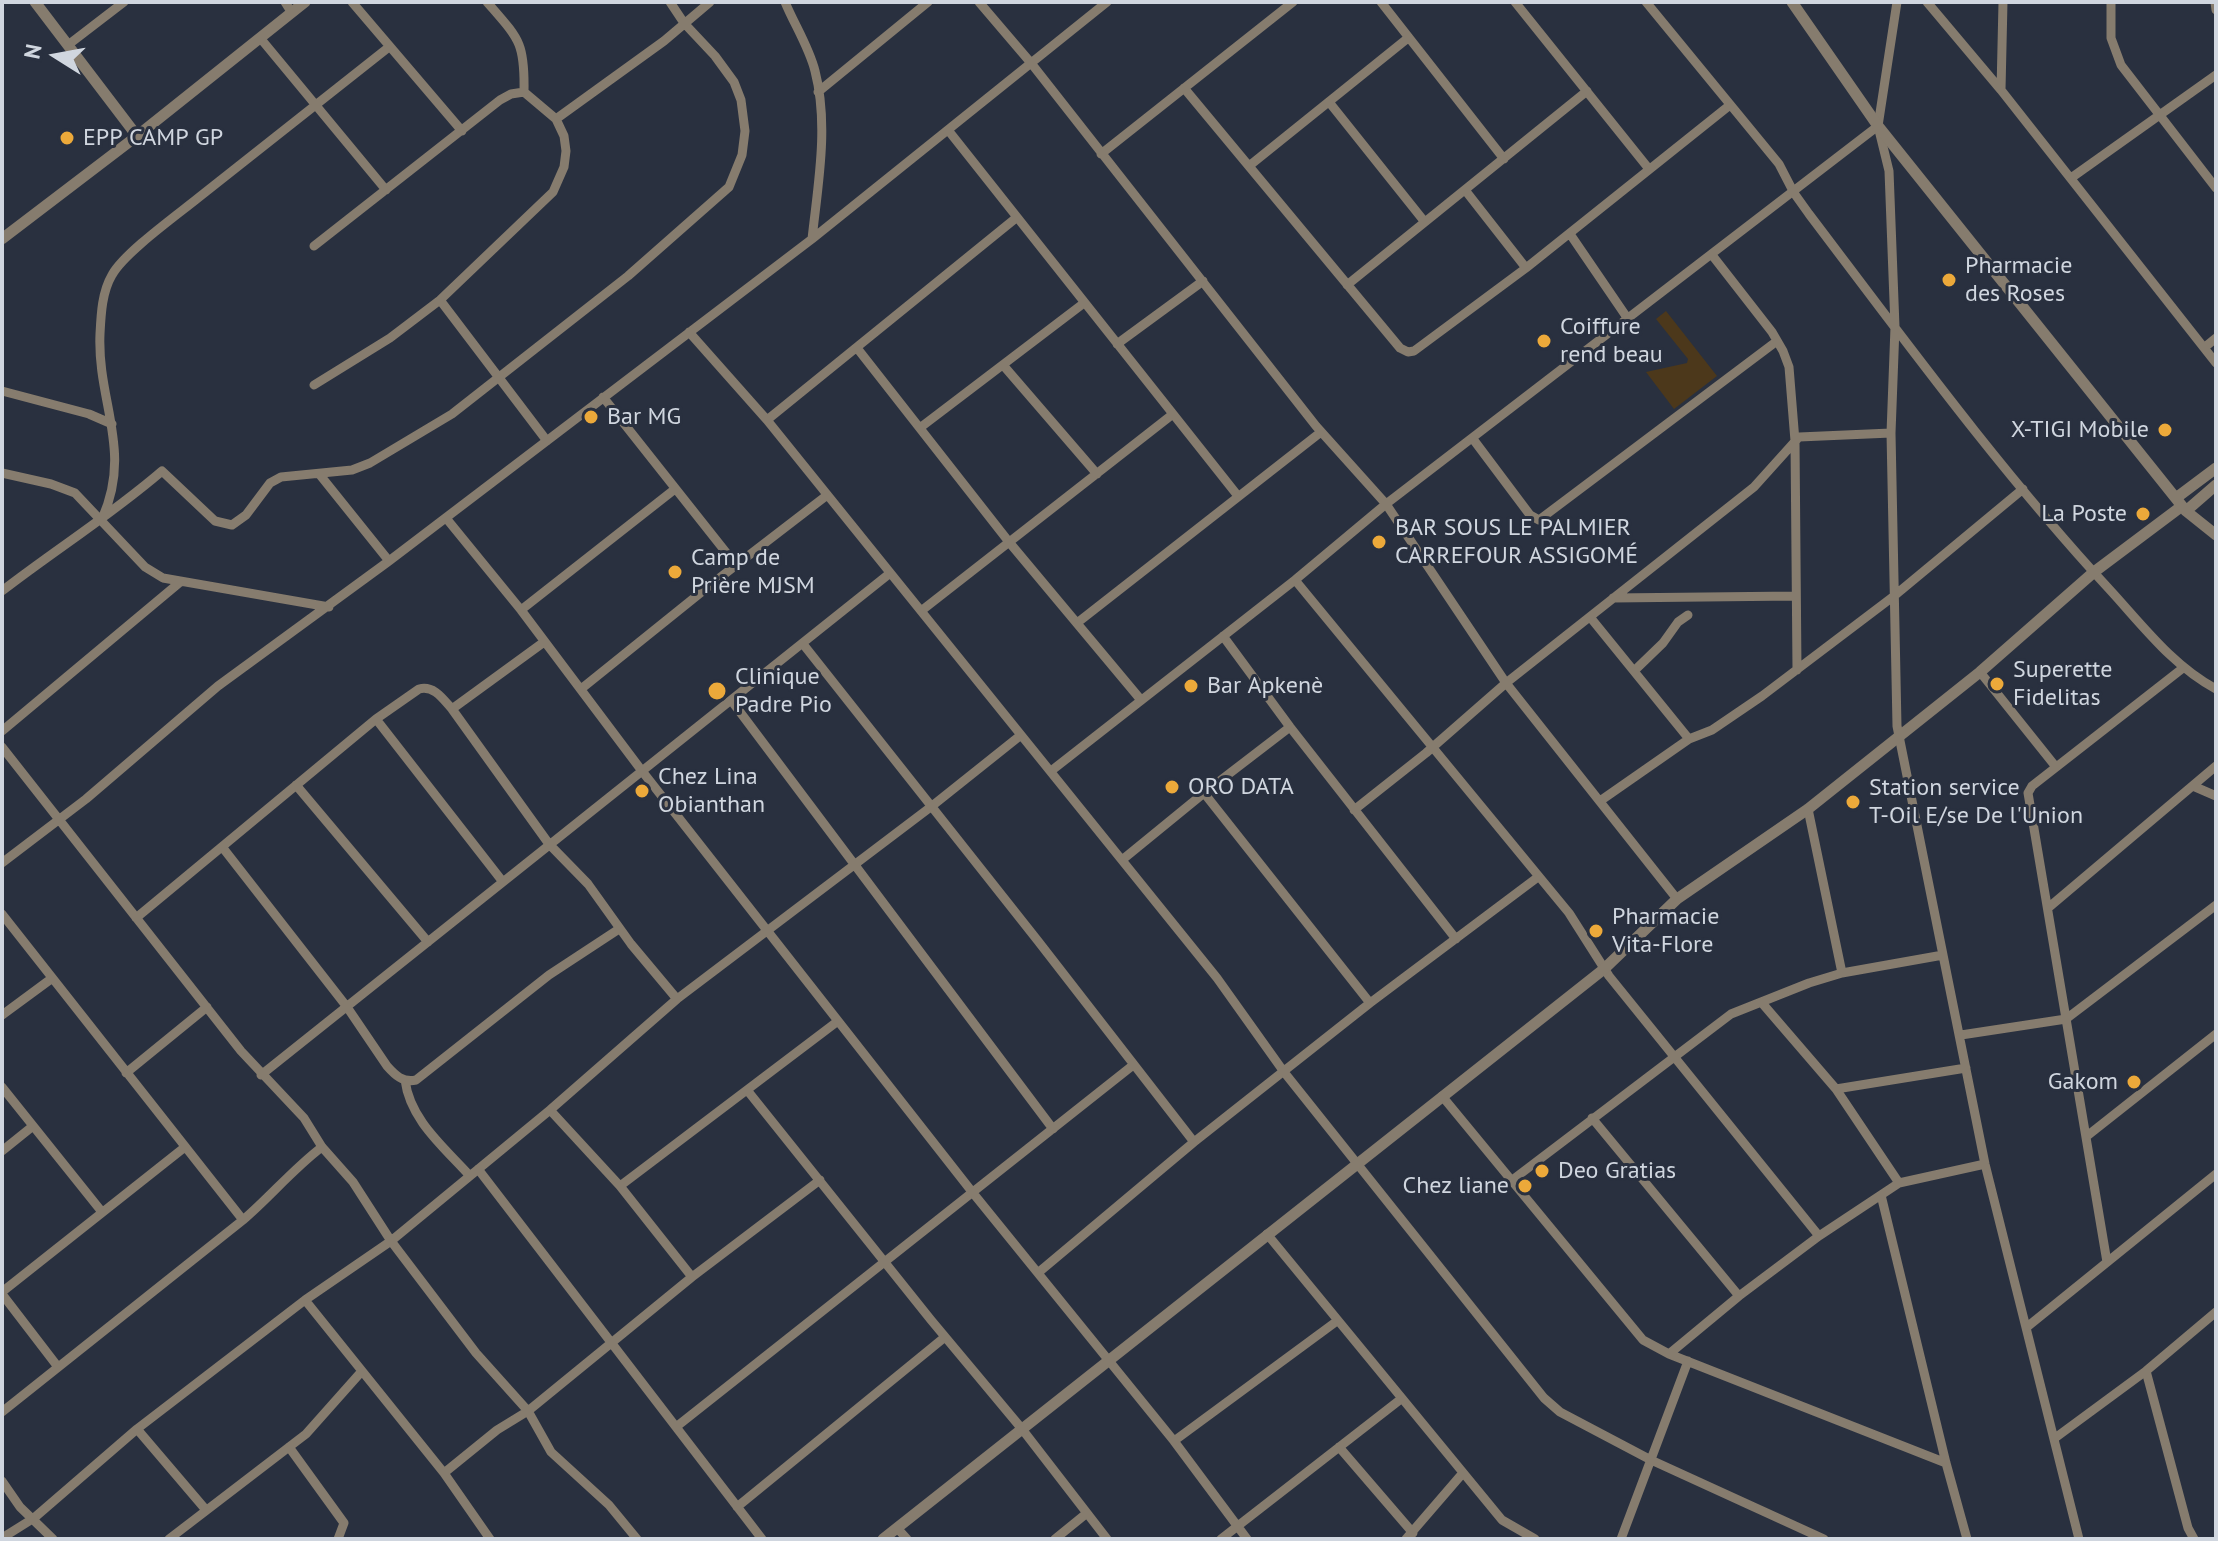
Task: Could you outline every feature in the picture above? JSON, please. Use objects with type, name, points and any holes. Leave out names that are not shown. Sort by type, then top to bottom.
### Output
[{"type":"street","points":[[35,2],[137,136]]},
{"type":"street","points":[[68,45],[124,2]]},
{"type":"street","points":[[285,2],[292,13]]},
{"type":"street","points":[[2,239],[305,2]]},
{"type":"street","points":[[352,2],[462,131]]},
{"type":"street","points":[[487,2],[520,42],[525,59],[524,92]]},
{"type":"street","points":[[2,591],[101,521],[162,471],[215,521],[232,525],[246,515],[270,483],[281,477],[352,470],[370,463],[452,414],[628,276],[729,187],[742,155],[745,131],[741,100],[734,82],[670,2]]},
{"type":"street","points":[[556,119],[664,41],[710,2]]},
{"type":"street","points":[[785,2],[815,69],[818,92],[821,140],[812,239]]},
{"type":"street","points":[[818,92],[928,2]]},
{"type":"street","points":[[979,2],[1031,63],[1321,432],[1386,504],[1506,683],[1677,899]]},
{"type":"street","points":[[4,865],[218,686],[329,607],[812,239],[1107,2]]},
{"type":"street","points":[[1101,154],[1293,2]]},
{"type":"street","points":[[1381,2],[1504,159]]},
{"type":"street","points":[[1515,2],[1649,169]]},
{"type":"street","points":[[1646,2],[1779,164],[1794,193],[2023,489],[2183,668],[2216,689]]},
{"type":"street","points":[[1792,2],[1878,126],[2181,505],[2216,535]]},
{"type":"street","points":[[1897,2],[1878,126],[1889,171],[1895,327],[1891,433],[1899,736],[1985,1164],[2079,1539]]},
{"type":"street","points":[[1927,2],[2001,90],[2216,363]]},
{"type":"street","points":[[2001,90],[2003,2]]},
{"type":"street","points":[[2111,2],[2114,51],[2159,116],[2216,188]]},
{"type":"street","points":[[2215,2],[2216,10]]},
{"type":"street","points":[[1249,166],[1408,38]]},
{"type":"street","points":[[261,39],[386,190]]},
{"type":"street","points":[[101,521],[115,479],[117,457],[100,339],[105,294],[112,274],[166,224],[389,47]]},
{"type":"street","points":[[2071,178],[2216,75]]},
{"type":"street","points":[[1184,88],[1400,348],[1408,352],[1414,351],[1526,268],[1730,105]]},
{"type":"street","points":[[1347,285],[1587,91]]},
{"type":"street","points":[[314,246],[511,94],[524,92],[556,119],[564,136],[566,151],[564,167],[553,192],[440,300],[390,338],[314,385]]},
{"type":"street","points":[[1329,102],[1424,221]]},
{"type":"street","points":[[1051,771],[1295,580],[1386,504],[1878,126]]},
{"type":"street","points":[[948,130],[1238,496]]},
{"type":"street","points":[[1465,190],[1526,268]]},
{"type":"street","points":[[767,420],[1016,218]]},
{"type":"street","points":[[1570,234],[1628,319]]},
{"type":"street","points":[[1712,255],[1777,341],[1789,367],[1795,441],[1797,670]]},
{"type":"street","points":[[1117,344],[1203,281]]},
{"type":"street","points":[[440,300],[547,441]]},
{"type":"street","points":[[921,427],[1084,303]]},
{"type":"street","points":[[689,332],[767,420],[1051,771],[1217,978],[1284,1072],[1544,1398],[1560,1412],[1651,1460],[1824,1539]]},
{"type":"street","points":[[2205,347],[2216,338]]},
{"type":"street","points":[[1473,439],[1530,515],[1539,520],[1777,341]]},
{"type":"street","points":[[857,348],[1009,542],[1141,700]]},
{"type":"street","points":[[1003,365],[1097,474]]},
{"type":"street","points":[[2,391],[89,414],[112,424]]},
{"type":"street","points":[[603,397],[736,565]]},
{"type":"street","points":[[921,611],[1173,414]]},
{"type":"street","points":[[1077,623],[1321,432]]},
{"type":"street","points":[[1354,810],[1506,683],[1754,487],[1795,441],[1804,436],[1891,433]]},
{"type":"street","points":[[2181,505],[2216,468]]},
{"type":"street","points":[[2,473],[75,493],[145,567],[163,578],[329,607]]},
{"type":"street","points":[[320,475],[389,561]]},
{"type":"street","points":[[883,1539],[1604,969],[1677,899],[1808,809],[1980,672],[2094,572],[2181,505],[2216,485]]},
{"type":"street","points":[[521,610],[675,489]]},
{"type":"street","points":[[1600,801],[1689,739],[1712,730],[1797,670],[1894,596],[2023,489]]},
{"type":"street","points":[[581,689],[826,496]]},
{"type":"street","points":[[446,518],[521,610],[642,771],[973,1193],[1174,1441],[1247,1539]]},
{"type":"street","points":[[261,1075],[889,574]]},
{"type":"street","points":[[1295,580],[1584,932],[1604,969],[1819,1236]]},
{"type":"street","points":[[2,731],[179,583]]},
{"type":"street","points":[[1613,598],[1796,596]]},
{"type":"street","points":[[1634,671],[1688,615]]},
{"type":"street","points":[[1590,617],[1689,739]]},
{"type":"street","points":[[1223,636],[1456,939]]},
{"type":"street","points":[[452,709],[544,642]]},
{"type":"street","points":[[803,644],[1194,1142]]},
{"type":"street","points":[[2107,1262],[2028,793],[2032,786],[2183,668]]},
{"type":"street","points":[[1980,672],[2056,767]]},
{"type":"street","points":[[136,918],[376,719],[424,687],[438,693],[452,709],[549,844],[588,884],[619,929],[677,999]]},
{"type":"street","points":[[731,700],[1053,1129]]},
{"type":"street","points":[[376,719],[503,882]]},
{"type":"street","points":[[1122,860],[1290,727]]},
{"type":"street","points":[[2,1538],[34,1518],[137,1429],[305,1300],[391,1241],[550,1110],[677,999],[1021,735]]},
{"type":"street","points":[[2,747],[261,1075],[299,1112],[476,1353],[528,1411],[551,1452],[609,1505],[637,1539]]},
{"type":"street","points":[[2048,908],[2216,766]]},
{"type":"street","points":[[296,785],[428,942]]},
{"type":"street","points":[[2193,786],[2216,796]]},
{"type":"street","points":[[1204,793],[1370,1003]]},
{"type":"street","points":[[1808,809],[1842,973]]},
{"type":"street","points":[[223,848],[347,1007],[387,1066],[405,1080],[416,1080],[549,975],[619,929]]},
{"type":"street","points":[[1039,1272],[1194,1142],[1370,1003],[1538,877]]},
{"type":"street","points":[[1961,1035],[2066,1019],[2216,905]]},
{"type":"street","points":[[2,914],[243,1220]]},
{"type":"street","points":[[1511,1181],[1731,1014],[1842,973],[1943,955]]},
{"type":"street","points":[[2,1015],[51,979]]},
{"type":"street","points":[[1762,1003],[1836,1089],[1899,1183]]},
{"type":"street","points":[[126,1073],[207,1007]]},
{"type":"street","points":[[620,1186],[838,1021]]},
{"type":"street","points":[[2087,1136],[2216,1034]]},
{"type":"street","points":[[676,1427],[1132,1066]]},
{"type":"street","points":[[1836,1089],[1966,1068]]},
{"type":"street","points":[[405,1080],[407,1097],[416,1115],[474,1172],[762,1539]]},
{"type":"street","points":[[2,1087],[102,1212]]},
{"type":"street","points":[[747,1090],[1022,1429],[1107,1539]]},
{"type":"street","points":[[1442,1096],[1643,1340],[1669,1354],[1946,1463]]},
{"type":"street","points":[[550,1110],[620,1186],[692,1277]]},
{"type":"street","points":[[1592,1118],[1739,1296]]},
{"type":"street","points":[[2,1151],[33,1126]]},
{"type":"street","points":[[58,1367],[2,1293],[185,1147]]},
{"type":"street","points":[[2,1412],[243,1220],[322,1147]]},
{"type":"street","points":[[1669,1354],[1819,1236],[1899,1183],[1985,1164]]},
{"type":"street","points":[[2027,1327],[2216,1174]]},
{"type":"street","points":[[444,1473],[497,1430],[528,1411],[692,1277],[820,1180]]},
{"type":"street","points":[[1881,1195],[1967,1539]]},
{"type":"street","points":[[1267,1234],[1502,1520],[1535,1539]]},
{"type":"street","points":[[305,1300],[444,1473],[490,1539]]},
{"type":"street","points":[[2055,1438],[2146,1371],[2216,1312]]},
{"type":"street","points":[[1174,1441],[1337,1321]]},
{"type":"street","points":[[737,1507],[945,1337]]},
{"type":"street","points":[[1621,1539],[1688,1361]]},
{"type":"street","points":[[169,1539],[306,1434],[362,1371]]},
{"type":"street","points":[[2146,1371],[2188,1528],[2194,1539]]},
{"type":"street","points":[[1221,1539],[1401,1399]]},
{"type":"street","points":[[137,1429],[206,1510]]},
{"type":"street","points":[[289,1447],[341,1518],[344,1523],[343,1537]]},
{"type":"street","points":[[1339,1447],[1409,1536],[1462,1474]]},
{"type":"street","points":[[2,1481],[20,1507],[53,1539]]},
{"type":"street","points":[[1055,1539],[1087,1513]]},
{"type":"street","points":[[897,1528],[907,1539]]},
{"type":"shaded area","points":[[1666,311],[1717,376],[1674,409],[1646,372],[1687,363],[1688,359],[1656,319]]},
{"type":"place","name":"EPP CAMP GP","points":[[67,138]]},
{"type":"place","name":"Pharmacie des Roses","points":[[1949,280]]},
{"type":"place","name":"Coiffure rend beau","points":[[1544,341]]},
{"type":"place","name":"Bar MG","points":[[591,417]]},
{"type":"place","name":"X-TIGI Mobile","points":[[2165,430]]},
{"type":"place","name":"La Poste","points":[[2143,514]]},
{"type":"place","name":"BAR SOUS LE PALMIER CARREFOUR ASSIGOMÉ","points":[[1379,542]]},
{"type":"place","name":"Camp de Prière MJSM","points":[[675,572]]},
{"type":"place","name":"Superette Fidelitas","points":[[1997,684]]},
{"type":"place","name":"Bar Apkenè","points":[[1191,686]]},
{"type":"place","name":"Clinique Padre Pio","points":[[717,691]]},
{"type":"place","name":"ORO DATA","points":[[1172,787]]},
{"type":"place","name":"Chez Lina Obianthan","points":[[642,791]]},
{"type":"place","name":"Station service T-Oil E/se De l'Union","points":[[1853,802]]},
{"type":"place","name":"Pharmacie Vita-Flore","points":[[1596,931]]},
{"type":"place","name":"Gakom","points":[[2134,1082]]},
{"type":"place","name":"Deo Gratias","points":[[1542,1171]]},
{"type":"place","name":"Chez liane","points":[[1525,1186]]}]
